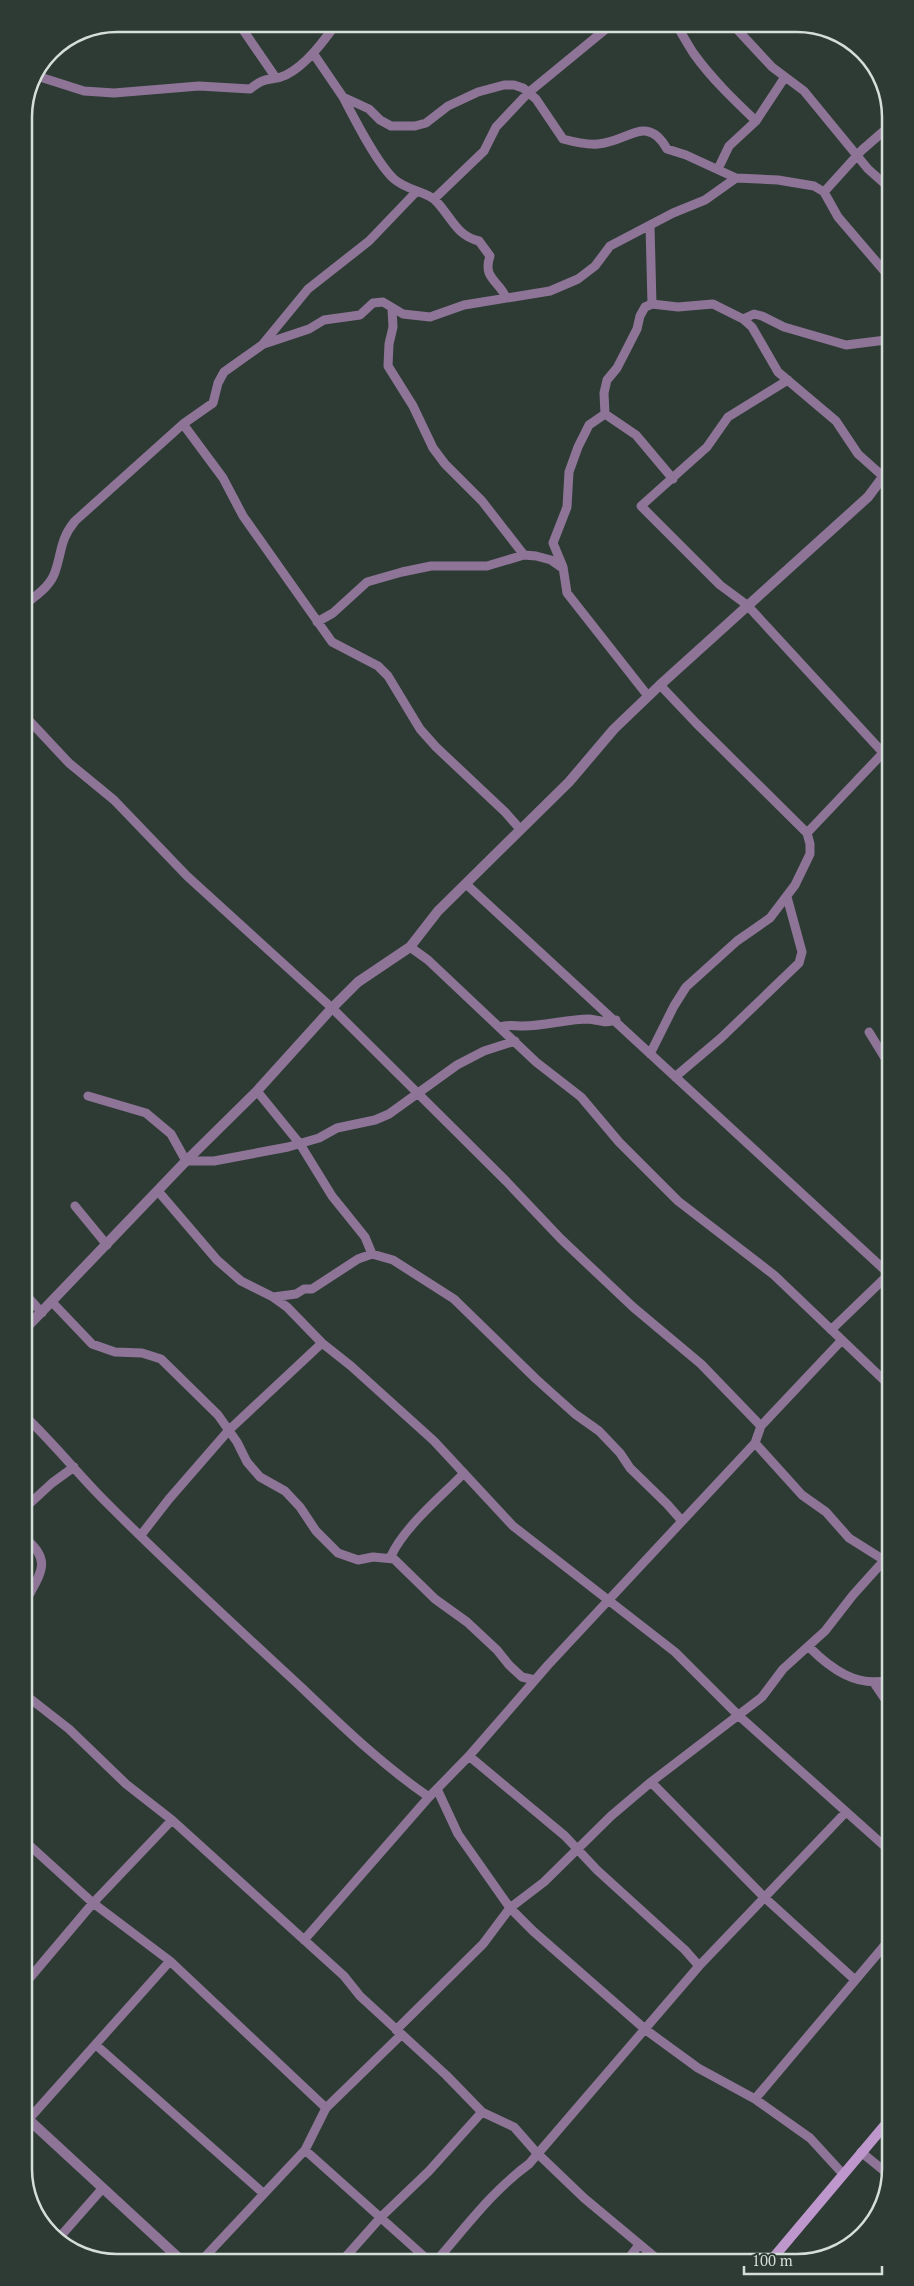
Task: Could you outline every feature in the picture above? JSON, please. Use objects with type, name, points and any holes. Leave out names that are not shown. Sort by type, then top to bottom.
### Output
[{"type":"main road","points":[[776,2254],[882,2128]]},
{"type":"street","points":[[245,32],[276,78]]},
{"type":"street","points":[[43,77],[84,91],[114,93],[199,86],[250,88],[261,80],[287,74],[312,53],[329,32]]},
{"type":"street","points":[[434,199],[484,151],[496,127],[528,93],[601,33]]},
{"type":"street","points":[[681,33],[708,72],[726,93],[756,121]]},
{"type":"street","points":[[740,33],[772,67],[804,91],[857,156],[882,181]]},
{"type":"street","points":[[312,53],[343,97],[379,160],[393,178],[406,188],[434,199],[458,230],[470,239],[480,241],[490,256],[487,264],[491,279],[506,298]]},
{"type":"street","points":[[718,169],[729,146],[756,121],[784,77]]},
{"type":"street","points":[[343,97],[369,110],[380,120],[392,126],[403,126],[426,123],[448,106],[492,87],[514,85],[528,93],[543,107],[563,139],[598,144],[626,137],[643,130],[652,132],[661,138],[667,149],[736,178],[778,180],[814,186],[824,192],[838,217],[882,268]]},
{"type":"street","points":[[824,192],[857,156],[882,134]]},
{"type":"street","points":[[262,345],[309,329],[324,320],[360,316],[373,303],[383,302],[402,314],[430,317],[464,305],[537,295],[578,279],[595,266],[610,246],[705,200],[736,178]]},
{"type":"street","points":[[33,598],[50,582],[55,573],[65,532],[75,521],[183,424],[212,403],[218,383],[224,372],[262,345],[308,289],[368,241],[416,192]]},
{"type":"street","points":[[650,226],[652,304]]},
{"type":"street","points":[[605,414],[604,394],[607,380],[617,368],[637,329],[640,316],[645,307],[652,304],[678,307],[713,304],[743,319],[756,333],[778,372],[836,421],[858,454],[882,474]]},
{"type":"street","points":[[392,309],[394,327],[389,344],[388,366],[413,406],[433,448],[482,501],[524,555]]},
{"type":"street","points":[[743,319],[754,314],[762,316],[784,327],[846,345],[882,340]]},
{"type":"street","points":[[788,380],[728,417],[707,447],[641,506],[720,585],[747,605],[882,752]]},
{"type":"street","points":[[605,414],[636,435],[673,478]]},
{"type":"street","points":[[605,414],[589,425],[570,472],[567,507],[553,543],[563,567],[567,592],[648,696]]},
{"type":"street","points":[[183,424],[223,478],[243,516],[300,594],[332,642],[378,666],[388,676],[420,729],[430,741],[469,781],[505,812],[520,829]]},
{"type":"street","points":[[32,1322],[257,1091],[358,982],[410,947],[438,911],[569,782],[614,730],[648,696],[868,497],[882,481]]},
{"type":"street","points":[[317,622],[333,613],[367,582],[378,578],[432,566],[487,566],[524,555],[551,560],[563,567]]},
{"type":"street","points":[[650,1054],[674,1006],[686,988],[737,941],[770,918],[803,871],[810,854],[807,833],[660,685]]},
{"type":"street","points":[[33,724],[69,763],[114,800],[188,876],[332,1008],[418,1092],[561,1239],[633,1307],[702,1364],[761,1426]]},
{"type":"street","points":[[807,833],[882,758]]},
{"type":"street","points":[[466,884],[616,1020],[650,1054],[882,1268]]},
{"type":"street","points":[[675,1077],[721,1038],[799,963],[802,952],[786,897]]},
{"type":"street","points":[[410,947],[428,960],[536,1062],[581,1096],[619,1142],[678,1201],[774,1275],[882,1379]]},
{"type":"street","points":[[500,1027],[511,1024],[523,1026],[566,1020],[590,1019],[611,1022],[616,1020]]},
{"type":"street","points":[[869,1032],[882,1053]]},
{"type":"street","points":[[186,1162],[214,1161],[300,1144],[318,1138],[337,1128],[382,1117],[456,1065],[484,1051],[515,1041]]},
{"type":"street","points":[[257,1091],[300,1144],[332,1196],[365,1237],[372,1254]]},
{"type":"street","points":[[88,1096],[146,1113],[172,1134],[186,1162]]},
{"type":"street","points":[[158,1191],[217,1260],[242,1281],[273,1296],[322,1343],[351,1366],[434,1441],[513,1526],[676,1652],[738,1715],[882,1844]]},
{"type":"street","points":[[75,1206],[107,1245]]},
{"type":"street","points":[[273,1296],[296,1294],[304,1289],[312,1289],[358,1259],[372,1254],[393,1260],[454,1300],[536,1379],[575,1414],[599,1431],[620,1453],[630,1468],[682,1521]]},
{"type":"street","points":[[831,1330],[882,1280]]},
{"type":"street","points":[[32,1302],[42,1313]]},
{"type":"street","points":[[52,1302],[92,1344],[115,1352],[142,1353],[161,1359],[218,1415],[247,1462],[260,1477],[285,1491],[300,1507],[316,1531],[338,1553],[358,1560],[373,1557],[394,1559]]},
{"type":"street","points":[[304,1940],[429,1797],[469,1756],[535,1680],[755,1444],[761,1426],[841,1341]]},
{"type":"street","points":[[141,1534],[229,1430],[322,1343]]},
{"type":"street","points":[[32,1424],[99,1494],[178,1572],[366,1748],[400,1778],[429,1797]]},
{"type":"street","points":[[755,1444],[802,1495],[826,1512],[849,1538],[882,1556]]},
{"type":"street","points":[[32,1501],[52,1483],[74,1467]]},
{"type":"street","points":[[464,1473],[395,1547],[391,1556],[435,1598],[467,1622],[522,1677],[535,1680]]},
{"type":"street","points":[[32,1545],[41,1554],[42,1562],[39,1576],[32,1589]]},
{"type":"street","points":[[208,2253],[305,2150],[326,2108],[483,1944],[510,1908],[544,1882],[611,1816],[651,1782],[762,1698],[783,1669],[809,1647],[882,1563]]},
{"type":"street","points":[[809,1647],[824,1662],[839,1672],[857,1680],[874,1683],[882,1681]]},
{"type":"street","points":[[874,1683],[882,1695]]},
{"type":"street","points":[[32,1700],[69,1729],[126,1784],[172,1820],[344,1976],[360,1996],[446,2075],[482,2112],[514,2127],[536,2152],[584,2198],[650,2254]]},
{"type":"street","points":[[469,1756],[510,1789],[537,1815],[565,1836],[650,1920],[685,1950],[699,1966]]},
{"type":"street","points":[[651,1782],[765,1898],[854,1979]]},
{"type":"street","points":[[437,1789],[458,1834],[510,1908],[533,1931],[646,2030],[698,2068],[755,2099],[810,2138],[843,2174]]},
{"type":"street","points":[[443,2253],[487,2202],[528,2164],[536,2152],[646,2030],[699,1966],[846,1812]]},
{"type":"street","points":[[32,1975],[94,1903],[172,1820]]},
{"type":"street","points":[[32,1848],[94,1903],[170,1961],[326,2108]]},
{"type":"street","points":[[755,2099],[882,1948]]},
{"type":"street","points":[[32,2117],[170,1961]]},
{"type":"street","points":[[96,2046],[263,2193]]},
{"type":"street","points":[[348,2253],[482,2112]]},
{"type":"street","points":[[32,2123],[173,2253]]},
{"type":"street","points":[[305,2150],[421,2253]]},
{"type":"street","points":[[861,2152],[882,2169]]},
{"type":"street","points":[[63,2234],[102,2189]]},
{"type":"street","points":[[632,2254],[639,2245]]}]
